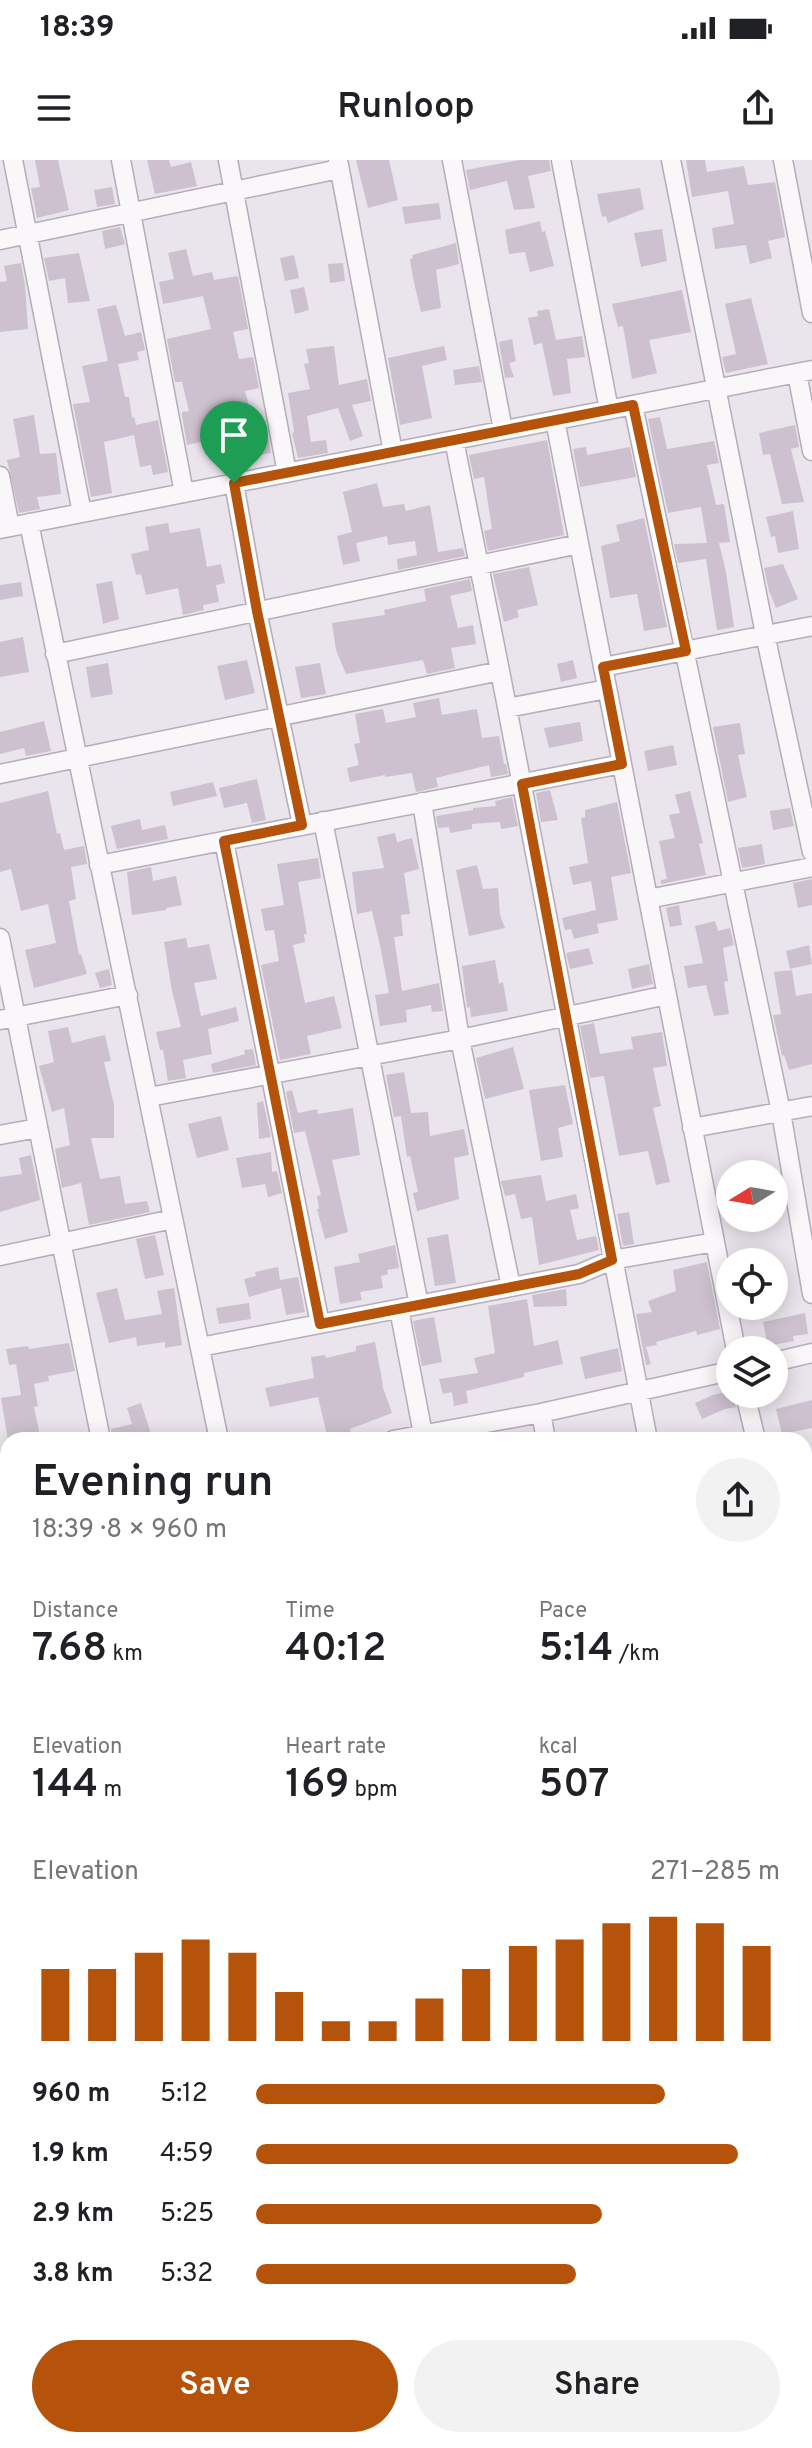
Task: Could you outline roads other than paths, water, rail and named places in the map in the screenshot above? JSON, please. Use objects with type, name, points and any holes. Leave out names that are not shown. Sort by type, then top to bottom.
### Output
[{"type":"street","points":[[13,160],[82,513]]},
{"type":"street","points":[[121,160],[184,493]]},
{"type":"street","points":[[228,160],[287,473]]},
{"type":"street","points":[[452,160],[503,430]]},
{"type":"street","points":[[561,160],[609,410]]},
{"type":"street","points":[[671,160],[765,634],[812,852]]},
{"type":"street","points":[[783,160],[812,313]]},
{"type":"street","points":[[0,240],[234,191],[339,164],[393,452]]},
{"type":"street","points":[[0,476],[5,528],[805,371],[812,451]]},
{"type":"street","points":[[633,405],[735,882],[781,1112],[812,1294]]},
{"type":"street","points":[[555,420],[733,1336]]},
{"type":"street","points":[[454,440],[646,1432]]},
{"type":"street","points":[[234,483],[257,611],[302,825]]},
{"type":"street","points":[[29,523],[217,1432]]},
{"type":"street","points":[[55,654],[579,544]]},
{"type":"street","points":[[603,667],[812,626]]},
{"type":"street","points":[[0,774],[500,671]]},
{"type":"street","points":[[507,708],[607,689]]},
{"type":"street","points":[[99,865],[622,764]]},
{"type":"street","points":[[422,802],[460,1039],[511,1287]]},
{"type":"street","points":[[323,821],[419,1305]]},
{"type":"street","points":[[224,841],[320,1324]]},
{"type":"street","points":[[648,899],[812,867]]},
{"type":"street","points":[[0,938],[8,1019],[38,1128],[99,1432]]},
{"type":"street","points":[[8,1019],[128,995]]},
{"type":"street","points":[[149,1097],[460,1039],[667,995]]},
{"type":"street","points":[[692,1128],[812,1106]]},
{"type":"street","points":[[0,1135],[38,1128]]},
{"type":"street","points":[[0,1256],[173,1219]]},
{"type":"street","points":[[200,1347],[579,1274],[612,1260],[715,1242]]},
{"type":"street","points":[[399,1309],[432,1432]]},
{"type":"street","points":[[788,1359],[812,1353]]},
{"type":"street","points":[[448,1432],[716,1374]]},
{"type":"street","points":[[748,1408],[754,1432]]},
{"type":"street","points":[[541,1413],[545,1432]]}]
